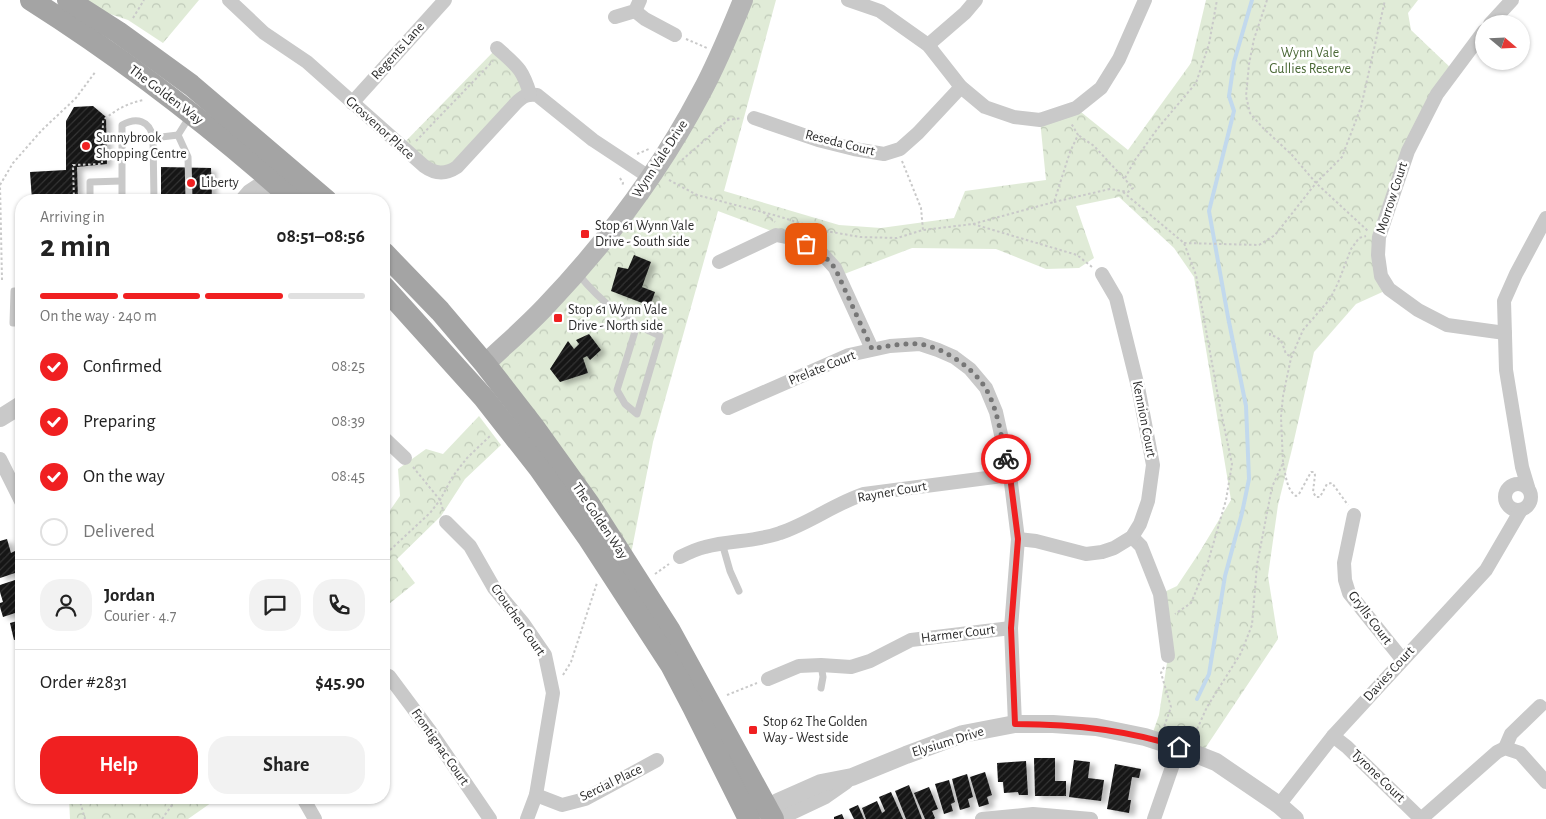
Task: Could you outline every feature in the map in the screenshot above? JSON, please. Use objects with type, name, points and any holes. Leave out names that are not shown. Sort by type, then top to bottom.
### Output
[{"type":"main road","name":"The Golden Way","points":[[31,0],[64,6],[118,32],[191,85],[277,171],[290,194]]},
{"type":"main road","name":"Wynn Vale Drive","points":[[485,364],[544,307],[576,272],[609,234],[652,174],[701,94],[743,0]]},
{"type":"main road","name":"The Golden Way","points":[[64,6],[141,74],[191,113],[277,171],[316,194]]},
{"type":"main road","name":"The Golden Way","points":[[390,259],[440,311],[485,364],[562,464],[641,583],[692,669],[729,740],[761,817]]},
{"type":"main road","name":"The Golden Way","points":[[390,294],[484,398],[539,468],[585,532],[653,636],[693,707],[761,817]]},
{"type":"main road","points":[[454,364],[469,366],[485,364],[484,398]]},
{"type":"street","name":"Grosvenor Place","points":[[229,0],[264,33],[306,62],[432,172],[441,173],[457,167],[516,102],[523,96],[530,94]]},
{"type":"street","name":"Regents Lane","points":[[352,102],[445,0]]},
{"type":"street","points":[[848,0],[880,11],[928,45],[961,86],[985,107],[1014,117],[1040,120],[1076,108],[1101,88],[1119,59],[1145,0]]},
{"type":"street","points":[[928,45],[965,13],[976,0]]},
{"type":"street","points":[[1498,15],[1512,0]]},
{"type":"street","points":[[615,17],[637,6],[645,19],[675,35]]},
{"type":"street","name":"Morrow Court","points":[[1475,43],[1437,94],[1408,151],[1379,237],[1378,255],[1381,276],[1389,290],[1418,310],[1447,325],[1505,334]]},
{"type":"street","points":[[499,50],[520,69],[530,94],[537,95],[593,140],[652,174]]},
{"type":"street","points":[[897,150],[918,132],[961,86]]},
{"type":"street","name":"Reseda Court","points":[[754,118],[818,140],[854,149],[884,154],[897,150]]},
{"type":"street","points":[[249,194],[277,171]]},
{"type":"street","points":[[265,194],[277,171]]},
{"type":"street","points":[[1546,218],[1504,301],[1506,370],[1522,467],[1525,490],[1527,507],[1514,507],[1505,496],[1508,488],[1525,490],[1546,499]]},
{"type":"street","points":[[719,262],[776,235],[796,239],[817,248],[835,268],[872,349]]},
{"type":"street","name":"Kennion Court","points":[[1102,274],[1116,298],[1138,387],[1153,465],[1148,501],[1140,524],[1132,537]]},
{"type":"street","name":"Prelate Court","points":[[728,408],[849,355],[872,349],[905,344],[920,344],[954,357],[970,369],[986,388],[996,412],[1010,476],[1018,539],[1011,628],[1015,724]]},
{"type":"street","points":[[0,418],[15,409]]},
{"type":"street","points":[[390,444],[405,458]]},
{"type":"street","points":[[0,459],[15,489]]},
{"type":"street","name":"Rayner Court","points":[[680,557],[702,547],[754,540],[779,534],[801,525],[845,501],[864,494],[1010,476]]},
{"type":"street","name":"Davies Court","points":[[1279,805],[1333,736],[1486,570],[1501,545],[1514,507]]},
{"type":"street","name":"Grylls Court","points":[[1354,515],[1344,563],[1345,580],[1349,593],[1402,659]]},
{"type":"street","name":"Crouchen Court","points":[[446,522],[470,546],[494,588],[545,655],[553,693],[536,795],[527,819]]},
{"type":"street","points":[[1018,539],[1036,541],[1086,554],[1114,548],[1132,537],[1141,546],[1160,594],[1168,656]]},
{"type":"street","name":"Harmer Court","points":[[768,679],[798,666],[851,667],[870,661],[911,640],[931,636],[1011,628]]},
{"type":"street","name":"Frontignac Court","points":[[390,677],[490,819]]},
{"type":"street","points":[[1421,819],[1497,752],[1505,748],[1511,734],[1540,706]]},
{"type":"street","name":"Elysium Drive","points":[[761,817],[783,815],[825,795],[852,777],[963,734],[1015,724],[1053,724],[1096,727],[1145,737],[1183,749],[1216,762],[1279,805],[1295,819]]},
{"type":"street","name":"Tyrone Court","points":[[1333,736],[1347,747],[1421,819]]},
{"type":"street","points":[[1505,748],[1520,753],[1546,782]]},
{"type":"street","points":[[1154,819],[1183,749]]},
{"type":"street","name":"Sercial Place","points":[[536,795],[562,804],[585,799],[657,760]]},
{"type":"street","points":[[306,804],[315,819]]},
{"type":"street","points":[[982,819],[1033,814],[1091,819]]},
{"type":"lane","points":[[178,135],[191,113]]},
{"type":"lane","points":[[122,194],[122,125],[130,121],[140,120],[147,124],[154,138],[154,194]]},
{"type":"lane","points":[[154,138],[178,135]]},
{"type":"lane","points":[[178,135],[188,157],[189,194]]},
{"type":"lane","points":[[90,194],[90,182],[121,181]]},
{"type":"lane","points":[[576,272],[596,295],[625,318],[660,336],[637,414],[624,404],[617,390],[638,325]]},
{"type":"lane","points":[[15,292],[12,323],[15,323]]},
{"type":"lane","points":[[722,543],[730,571],[739,591]]},
{"type":"lane","points":[[821,665],[823,677],[821,688]]},
{"type":"path","points":[[133,18],[144,0]]},
{"type":"path","points":[[1125,178],[1135,160],[1158,128],[1196,83],[1209,44],[1217,0]]},
{"type":"path","points":[[1268,0],[1254,39],[1250,64],[1246,96],[1250,113],[1292,155],[1316,183],[1364,229],[1379,237]]},
{"type":"path","points":[[1184,243],[1259,245],[1275,236],[1316,183],[1342,157],[1361,106],[1385,0]]},
{"type":"path","points":[[675,35],[707,48]]},
{"type":"path","points":[[406,151],[499,50]]},
{"type":"path","points":[[2,280],[0,185],[13,163],[42,130],[76,98],[96,71]]},
{"type":"path","points":[[74,194],[73,165],[102,164],[103,120],[117,109],[133,102],[151,99]]},
{"type":"path","points":[[652,174],[697,195],[826,231],[860,237],[897,238],[924,230],[973,224],[1110,189],[1128,192],[1133,188],[1094,146],[1078,135],[1065,112]]},
{"type":"path","points":[[680,162],[728,120],[754,118]]},
{"type":"path","points":[[1054,202],[1070,152],[1078,135]]},
{"type":"path","points":[[897,150],[921,208],[924,230]]},
{"type":"path","points":[[620,178],[623,182],[622,190]]},
{"type":"path","points":[[1123,192],[1184,243],[1196,275],[1232,464],[1226,500],[1208,562],[1190,604],[1179,613],[1164,619]]},
{"type":"path","points":[[973,224],[1077,255],[1102,274]]},
{"type":"path","points":[[1354,515],[1332,483],[1327,484],[1320,497],[1316,497],[1313,492],[1314,472],[1311,472],[1308,476],[1299,494],[1296,496],[1291,492],[1283,463],[1282,396],[1292,357],[1303,330],[1330,299],[1351,248],[1359,238],[1365,236],[1379,237]]},
{"type":"path","points":[[1270,333],[1270,335],[1280,338],[1286,354],[1292,357]]},
{"type":"path","points":[[390,550],[430,512],[467,458],[503,423]]},
{"type":"path","points":[[405,458],[440,500]]},
{"type":"path","points":[[1183,749],[1241,653],[1252,625],[1257,565],[1272,487],[1283,463]]},
{"type":"path","points":[[641,583],[680,557]]},
{"type":"path","points":[[553,693],[571,662],[598,579]]},
{"type":"path","points":[[1158,741],[1172,707],[1161,673],[1168,656]]},
{"type":"path","points":[[727,695],[768,679]]},
{"type":"path","points":[[81,804],[85,819]]},
{"type":"path","points":[[162,819],[173,804]]},
{"type":"green space","points":[[68,0],[199,0],[163,43],[128,20]]},
{"type":"green space","name":"Wynn Vale Gullies Reserve","points":[[742,0],[776,0],[724,191],[839,225],[881,228],[954,218],[965,191],[1046,180],[1040,120],[1076,108],[1128,150],[1191,63],[1206,0],[1418,0],[1408,13],[1411,30],[1454,71],[1437,94],[1379,237],[1389,289],[1356,304],[1314,352],[1278,505],[1268,576],[1278,639],[1200,756],[1151,738],[1159,715],[1168,656],[1160,594],[1177,586],[1231,500],[1194,277],[1174,248],[1119,197],[1076,206],[1094,258],[1079,268],[1046,269],[996,249],[912,248],[839,276],[817,248],[718,211],[653,442],[629,564],[485,364],[654,170]]},
{"type":"green space","points":[[497,48],[530,94],[441,173],[401,146]]},
{"type":"green space","points":[[479,416],[501,445],[465,479],[441,516],[397,559],[415,583],[390,603],[390,510],[400,496],[398,469],[426,449],[443,454]]},
{"type":"green space","points":[[69,804],[209,804],[188,819],[70,819]]},
{"type":"building","name":"Sunnybrook Shopping Centre","points":[[93,106],[106,117],[107,164],[77,167],[78,194],[32,194],[30,172],[66,170],[66,121],[74,107]]},
{"type":"building","points":[[161,167],[211,168],[212,194],[161,194]]},
{"type":"building","points":[[634,255],[651,262],[642,287],[655,292],[650,306],[611,291],[618,267],[628,269]]},
{"type":"building","points":[[589,334],[601,350],[590,360],[587,356],[583,358],[588,373],[560,382],[550,369],[568,341],[574,349],[579,344],[576,340]]},
{"type":"building","points":[[7,539],[11,553],[15,551],[15,573],[0,578],[0,541]]},
{"type":"building","points":[[15,580],[15,613],[3,617],[0,607],[0,603],[3,602],[0,585]]},
{"type":"building","points":[[15,622],[14,640],[10,623]]},
{"type":"building","points":[[1034,758],[1055,758],[1055,781],[1066,781],[1066,796],[1035,796]]},
{"type":"building","points":[[1074,760],[1090,762],[1088,778],[1104,780],[1101,801],[1069,797]]},
{"type":"building","points":[[1026,761],[1028,795],[1019,795],[1018,792],[1004,793],[1003,782],[998,782],[997,763]]},
{"type":"building","points":[[1115,764],[1141,769],[1139,778],[1132,777],[1128,800],[1131,800],[1129,813],[1107,809]]},
{"type":"building","points":[[985,772],[992,795],[987,797],[989,804],[979,807],[970,777]]},
{"type":"building","points":[[967,774],[973,797],[968,799],[970,807],[960,810],[952,779]]},
{"type":"building","points":[[949,780],[955,802],[951,804],[953,811],[944,814],[935,784]]},
{"type":"building","points":[[909,785],[922,819],[906,819],[895,791]]},
{"type":"building","points":[[929,787],[938,809],[932,811],[934,819],[925,819],[914,793]]},
{"type":"building","points":[[891,792],[903,819],[866,819],[862,808],[877,801],[882,813],[885,811],[879,797]]},
{"type":"building","points":[[858,805],[864,819],[854,819],[849,809]]},
{"type":"building","points":[[842,814],[844,819],[834,819],[834,817]]},
{"type":"waterway","points":[[1197,699],[1209,674],[1225,576],[1249,479],[1246,406],[1209,211],[1234,111],[1229,96],[1234,62],[1252,0]]},
{"type":"way so far","points":[[806,244],[817,248],[835,268],[872,349],[905,344],[920,344],[954,357],[970,369],[986,388],[996,412],[1006,459]]},
{"type":"place","name":"Sunnybrook Shopping Centre","points":[[86,146]]},
{"type":"place","name":"Liberty","points":[[191,183]]},
{"type":"place","name":"Stop 61 Wynn Vale Drive - South side","points":[[585,234]]},
{"type":"place","name":"Stop 61 Wynn Vale Drive - North side","points":[[558,318]]},
{"type":"place","name":"Stop 62 The Golden Way - West side","points":[[753,730]]},
{"type":"route","points":[[1006,459],[1018,539],[1011,628],[1015,724],[1096,727],[1145,737],[1179,747]]}]
